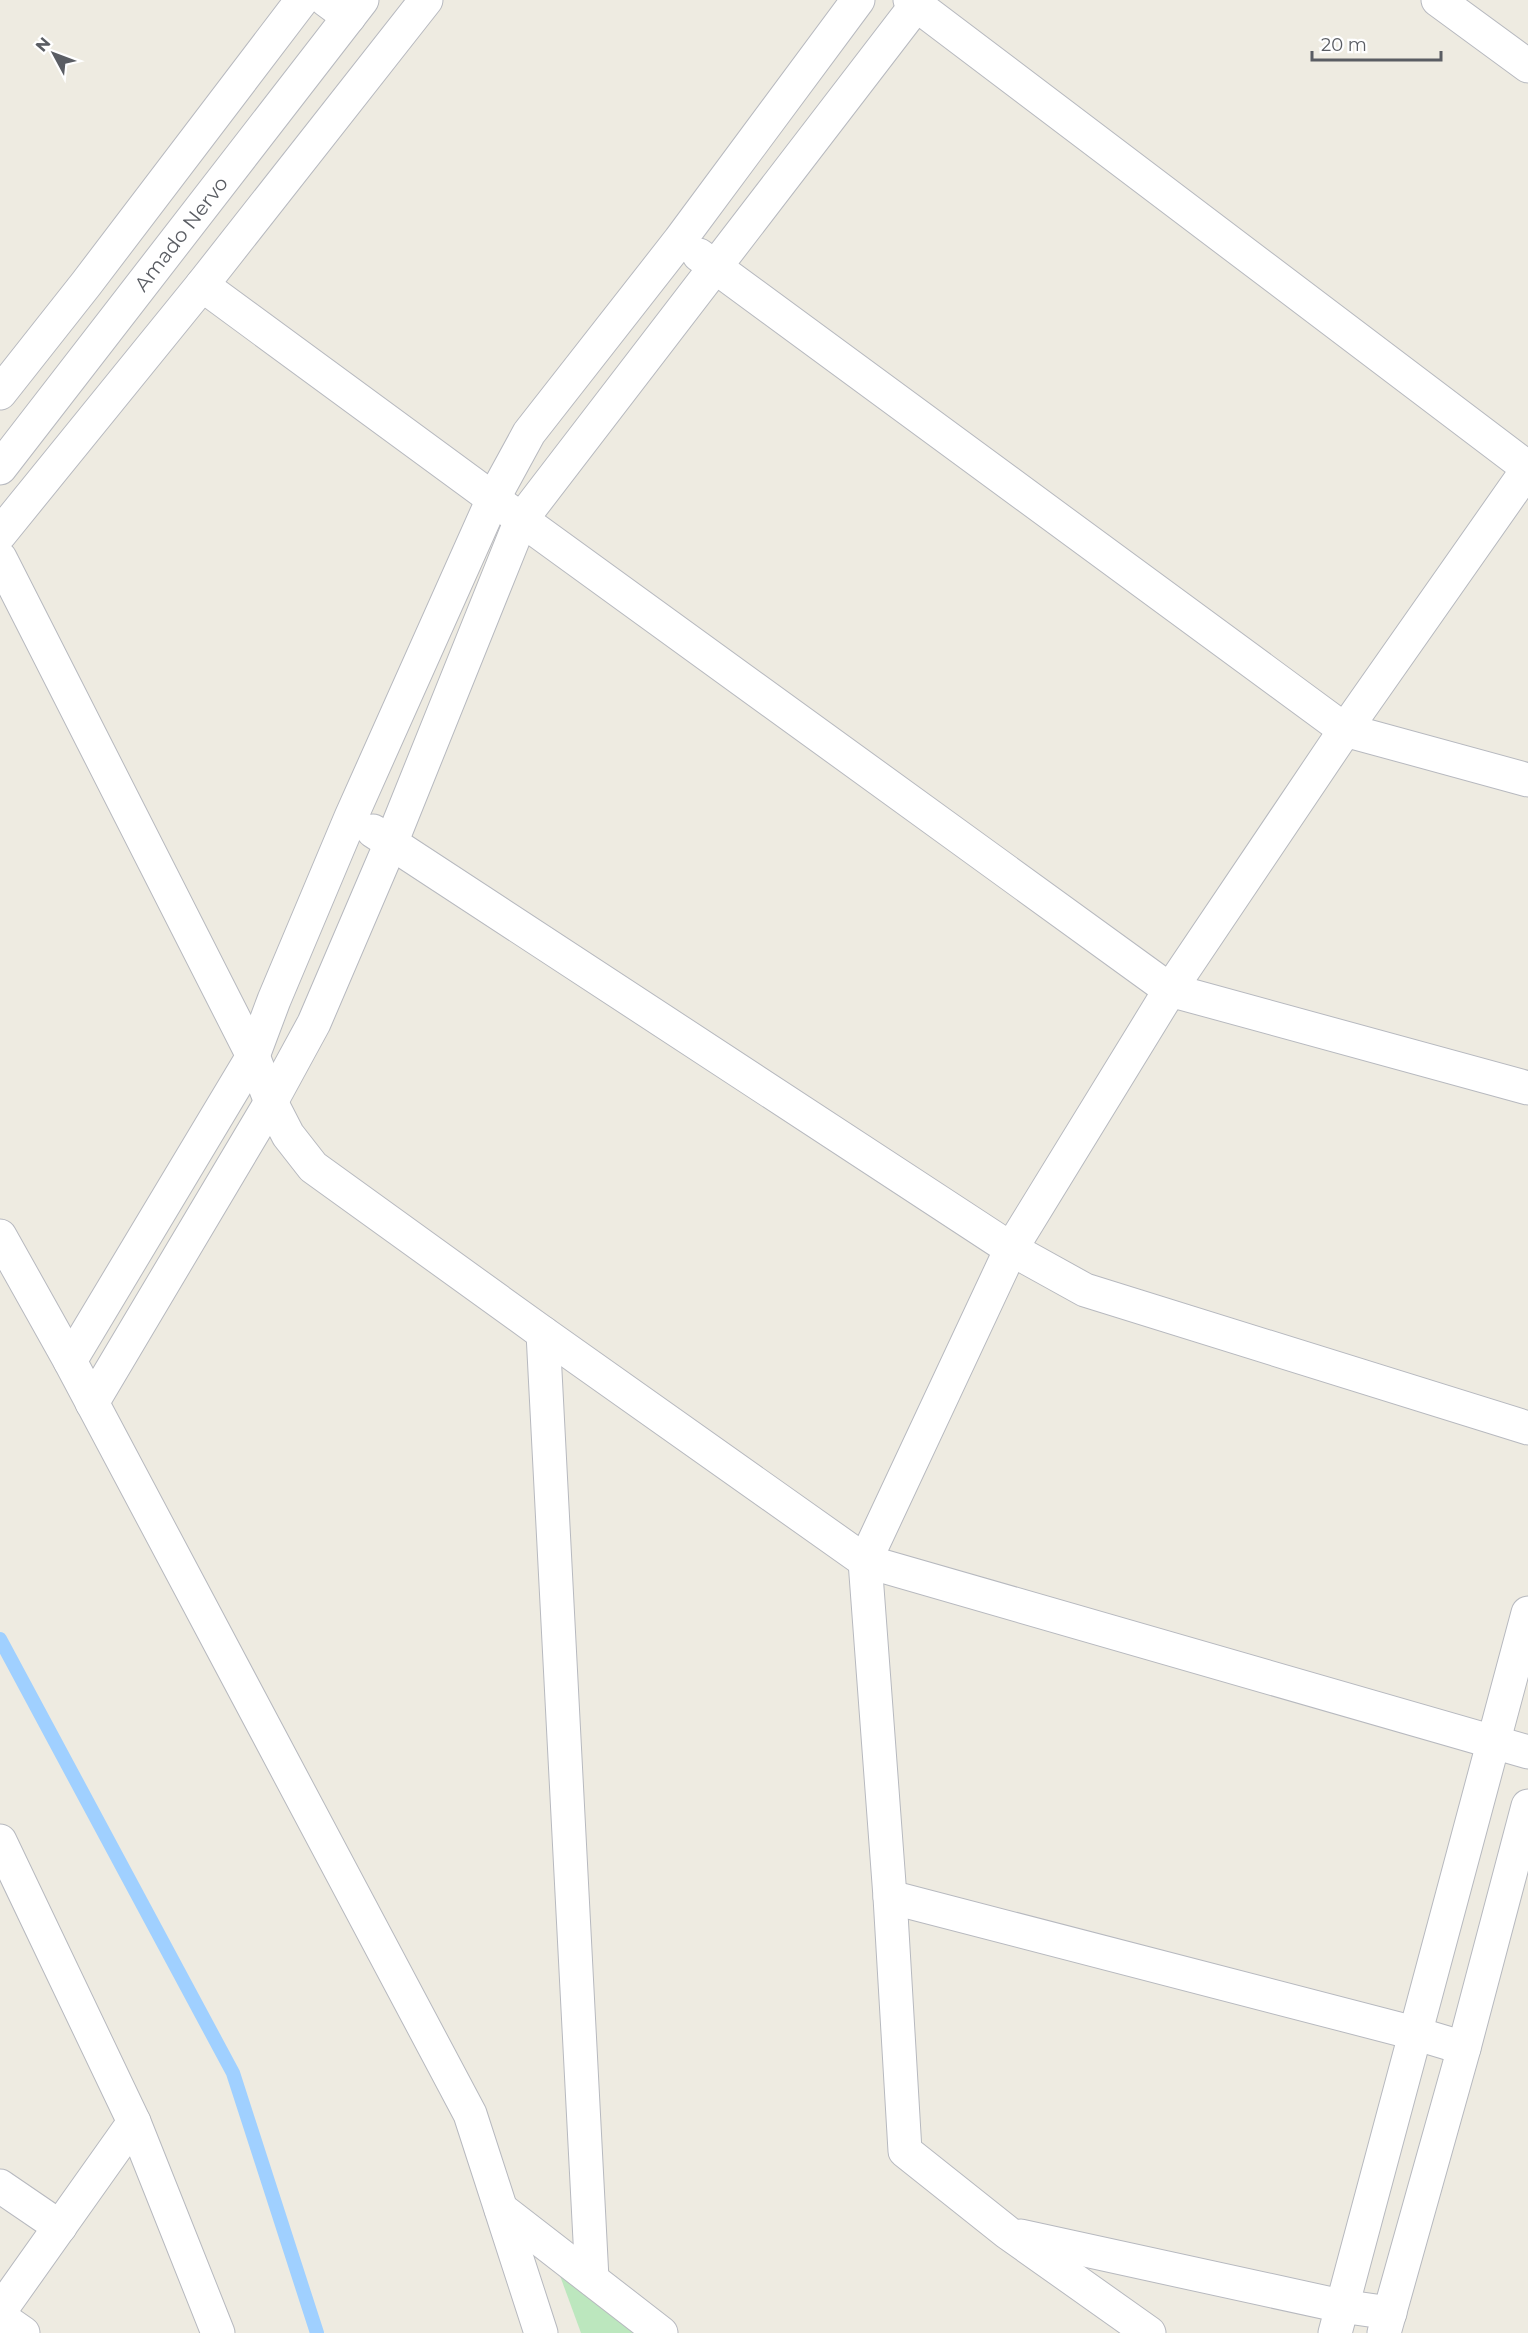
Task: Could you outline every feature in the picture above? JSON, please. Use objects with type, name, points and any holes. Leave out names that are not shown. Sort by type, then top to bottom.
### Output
[{"type":"street","points":[[0,393],[302,0]]},
{"type":"street","points":[[0,534],[202,285],[426,0]]},
{"type":"street","points":[[70,1361],[253,1056],[274,1000],[351,817],[493,499],[530,434],[680,240],[858,0]]},
{"type":"street","points":[[1438,0],[1528,66]]},
{"type":"street","points":[[92,1403],[271,1102],[314,1023],[391,843],[521,520],[716,267],[915,2],[1528,468],[1345,730],[1170,990],[1011,1249],[865,1561],[890,1897],[905,2151],[1008,2233],[1149,2333]]},
{"type":"street","name":"Amado Nervo","points":[[0,468],[346,6]]},
{"type":"street","points":[[680,240],[1345,730],[1528,780]]},
{"type":"street","points":[[202,285],[521,520],[1170,990],[1528,1088]]},
{"type":"street","points":[[0,558],[253,1056],[271,1102],[288,1135],[313,1167],[865,1561],[1528,1752]]},
{"type":"street","points":[[351,817],[1011,1249],[1085,1290],[1528,1428]]},
{"type":"street","points":[[0,1236],[70,1361],[470,2114],[541,2333]]},
{"type":"street","points":[[543,1333],[592,2279]]},
{"type":"street","points":[[1338,2320],[1528,1613]]},
{"type":"street","points":[[1008,2233],[1338,2320],[1387,2323],[1464,2048],[1528,1806]]},
{"type":"street","points":[[0,1841],[134,2122],[218,2333]]},
{"type":"street","points":[[890,1897],[1464,2048]]},
{"type":"street","points":[[0,2311],[134,2122]]},
{"type":"street","points":[[0,2186],[60,2227]]},
{"type":"street","points":[[501,2209],[661,2333]]},
{"type":"street","points":[[0,2317],[23,2333]]},
{"type":"green space","points":[[559,2273],[636,2333],[581,2333]]},
{"type":"waterway","points":[[0,1639],[233,2073],[317,2333]]}]
